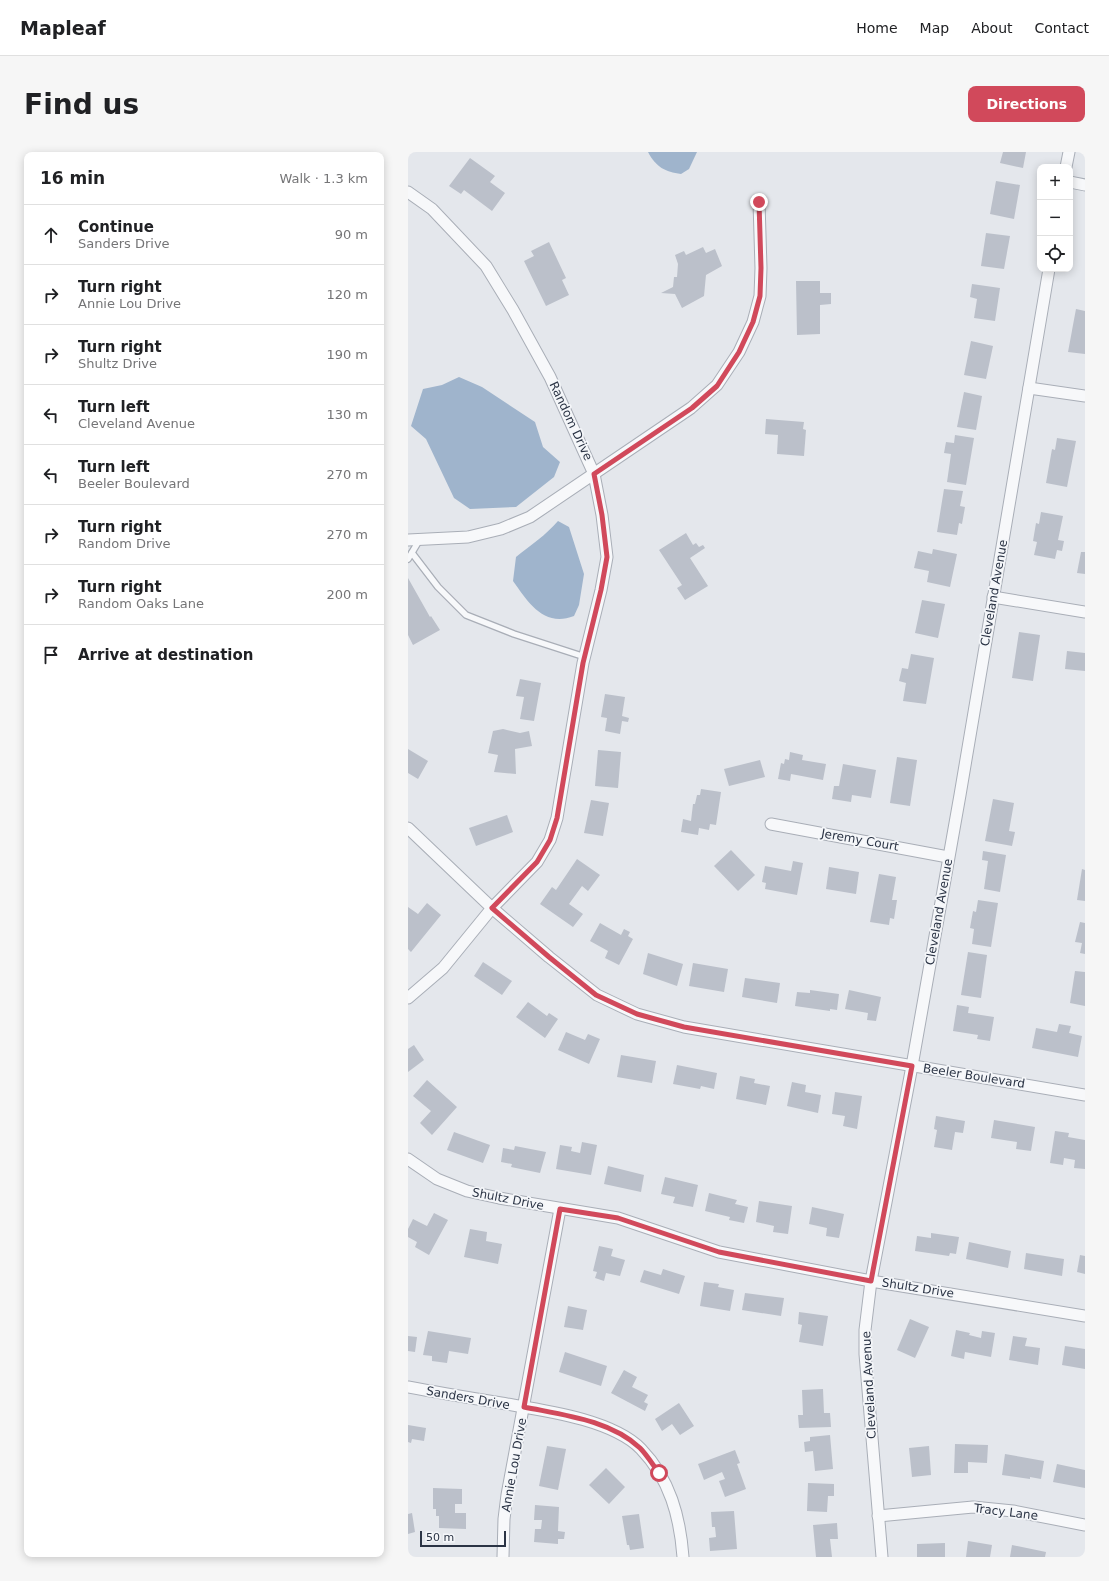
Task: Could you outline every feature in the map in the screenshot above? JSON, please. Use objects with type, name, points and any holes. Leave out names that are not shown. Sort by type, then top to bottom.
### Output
[{"type":"street","points":[[1067,164],[1069,152]]},
{"type":"street","points":[[1073,183],[1085,185]]},
{"type":"street","name":"Random Drive","points":[[408,192],[432,209],[486,266],[513,310],[550,377],[594,474],[602,515],[607,557],[601,590],[585,657],[557,818],[550,840],[537,862],[492,908],[443,968],[408,998]]},
{"type":"street","points":[[408,540],[468,537],[501,529],[530,517],[692,408],[717,386],[739,352],[753,322],[760,296],[761,268],[759,202]]},
{"type":"street","name":"Cleveland Avenue","points":[[882,1557],[865,1354],[865,1330],[871,1281],[912,1066],[1048,272]]},
{"type":"street","points":[[1029,388],[1085,396]]},
{"type":"street","points":[[993,596],[1085,612]]},
{"type":"street","name":"Jeremy Court","points":[[771,824],[948,857]]},
{"type":"street","name":"Beeler Boulevard","points":[[408,828],[492,908],[549,957],[596,995],[637,1014],[684,1027],[1085,1094]]},
{"type":"street","name":"Shultz Drive","points":[[408,1159],[437,1179],[467,1191],[560,1209],[618,1218],[719,1252],[871,1281],[1085,1316]]},
{"type":"street","name":"Annie Lou Drive","points":[[503,1557],[504,1519],[507,1495],[560,1209]]},
{"type":"street","name":"Sanders Drive","points":[[408,1387],[578,1418],[612,1429],[640,1448],[659,1473],[674,1502],[681,1533],[683,1557]]},
{"type":"street","name":"Tracy Lane","points":[[878,1516],[973,1507],[1013,1511],[1085,1525]]},
{"type":"lane","points":[[408,559],[420,539]]},
{"type":"lane","points":[[412,553],[438,587],[466,615],[514,634],[585,657]]},
{"type":"water","points":[[648,152],[697,152],[689,169],[681,174],[670,172],[662,168],[654,161]]},
{"type":"water","points":[[459,377],[482,387],[535,422],[543,447],[560,462],[554,477],[516,507],[470,509],[454,498],[426,439],[411,426],[423,389],[442,385]]},
{"type":"water","points":[[558,521],[569,527],[584,574],[579,605],[574,616],[563,619],[554,619],[545,616],[538,611],[513,581],[516,557]]},
{"type":"building","points":[[1003,152],[1026,152],[1023,168],[1000,163]]},
{"type":"building","points":[[470,158],[495,176],[490,182],[505,193],[492,211],[464,190],[461,194],[449,186]]},
{"type":"building","points":[[996,181],[1020,185],[1014,219],[990,214]]},
{"type":"building","points":[[986,233],[1010,236],[1004,269],[981,266]]},
{"type":"building","points":[[549,242],[566,278],[562,280],[569,295],[546,306],[524,261],[534,256],[531,251]]},
{"type":"building","points":[[703,247],[706,253],[715,249],[722,266],[706,275],[704,296],[682,308],[675,294],[661,293],[673,287],[674,277],[677,277],[678,264],[675,255],[684,251],[686,255]]},
{"type":"building","points":[[796,281],[820,281],[820,293],[831,293],[831,304],[820,305],[820,334],[797,335]]},
{"type":"building","points":[[972,284],[1000,288],[995,321],[974,318],[977,299],[970,297]]},
{"type":"building","points":[[1076,309],[1085,311],[1085,354],[1068,352]]},
{"type":"building","points":[[971,341],[993,346],[986,379],[964,375]]},
{"type":"building","points":[[964,392],[982,396],[976,430],[957,427]]},
{"type":"building","points":[[766,419],[804,422],[803,429],[806,430],[804,456],[777,454],[778,435],[765,434]]},
{"type":"building","points":[[955,435],[974,438],[966,485],[947,482],[951,454],[944,453],[946,442],[954,443]]},
{"type":"building","points":[[1057,438],[1076,441],[1067,487],[1046,483],[1052,449],[1055,450]]},
{"type":"building","points":[[944,489],[963,491],[960,506],[965,507],[962,524],[959,523],[957,535],[937,532]]},
{"type":"building","points":[[1041,512],[1063,516],[1058,540],[1064,541],[1062,551],[1057,550],[1055,559],[1034,555],[1037,542],[1033,541],[1036,523],[1039,524]]},
{"type":"building","points":[[686,533],[693,545],[696,543],[699,547],[703,545],[705,548],[690,558],[708,586],[685,600],[677,588],[682,585],[659,550]]},
{"type":"building","points":[[933,549],[957,554],[950,587],[927,582],[929,571],[914,568],[918,551],[932,554]]},
{"type":"building","points":[[1081,552],[1085,552],[1085,574],[1077,573]]},
{"type":"building","points":[[408,578],[430,617],[431,616],[440,630],[413,645],[408,635]]},
{"type":"building","points":[[922,600],[945,604],[938,638],[915,633]]},
{"type":"building","points":[[1019,632],[1040,635],[1033,681],[1012,678]]},
{"type":"building","points":[[1067,651],[1085,653],[1085,671],[1065,669]]},
{"type":"building","points":[[911,654],[934,658],[926,704],[903,701],[906,683],[899,681],[902,668],[908,669]]},
{"type":"building","points":[[520,679],[541,683],[534,721],[520,719],[524,697],[516,696]]},
{"type":"building","points":[[605,694],[625,697],[622,716],[629,718],[628,722],[622,721],[620,734],[605,731],[607,718],[601,717]]},
{"type":"building","points":[[503,729],[520,733],[529,731],[532,746],[515,749],[516,774],[494,772],[498,755],[488,753],[493,731]]},
{"type":"building","points":[[408,749],[428,761],[418,779],[408,773]]},
{"type":"building","points":[[598,750],[621,752],[618,788],[595,786]]},
{"type":"building","points":[[790,752],[803,755],[802,760],[826,764],[823,780],[791,774],[790,781],[778,779],[781,763],[784,764],[785,759],[789,760]]},
{"type":"building","points":[[897,757],[917,760],[910,806],[890,803]]},
{"type":"building","points":[[760,760],[765,777],[729,786],[724,769]]},
{"type":"building","points":[[843,764],[876,770],[871,798],[852,795],[851,802],[832,799],[834,786],[839,786]]},
{"type":"building","points":[[701,789],[721,792],[716,825],[710,824],[709,830],[699,828],[698,835],[681,832],[683,819],[691,821],[693,804],[695,804],[697,795],[700,795]]},
{"type":"building","points":[[993,799],[1014,803],[1009,831],[1015,832],[1012,846],[985,841]]},
{"type":"building","points":[[591,800],[609,803],[603,836],[584,833]]},
{"type":"building","points":[[507,815],[513,832],[476,846],[469,828]]},
{"type":"building","points":[[731,850],[755,875],[738,891],[714,866]]},
{"type":"building","points":[[983,851],[1006,855],[1000,892],[984,889],[988,861],[982,860]]},
{"type":"building","points":[[577,859],[600,875],[588,891],[582,886],[569,904],[583,914],[573,927],[540,904],[552,887],[556,890]]},
{"type":"building","points":[[793,861],[803,863],[797,895],[765,889],[766,883],[762,882],[765,866],[791,871]]},
{"type":"building","points":[[829,867],[859,872],[856,894],[826,889]]},
{"type":"building","points":[[1082,869],[1085,870],[1085,901],[1077,900]]},
{"type":"building","points":[[879,874],[896,877],[892,900],[897,900],[894,919],[890,918],[889,925],[870,922]]},
{"type":"building","points":[[978,900],[998,903],[991,947],[972,944],[974,929],[970,928],[973,911],[976,912]]},
{"type":"building","points":[[427,903],[441,915],[411,952],[408,949],[408,907],[418,914]]},
{"type":"building","points":[[1080,922],[1085,923],[1085,954],[1080,953],[1082,943],[1075,942]]},
{"type":"building","points":[[600,923],[621,935],[624,929],[630,932],[628,936],[633,939],[619,965],[605,958],[608,951],[590,941]]},
{"type":"building","points":[[968,952],[987,955],[981,998],[961,995]]},
{"type":"building","points":[[648,953],[683,964],[677,986],[643,974]]},
{"type":"building","points":[[483,962],[512,981],[502,995],[474,976]]},
{"type":"building","points":[[693,963],[728,969],[724,992],[689,986]]},
{"type":"building","points":[[1075,971],[1085,972],[1085,1006],[1070,1003]]},
{"type":"building","points":[[745,978],[780,983],[777,1003],[742,997]]},
{"type":"building","points":[[810,990],[839,994],[837,1010],[830,1009],[830,1011],[795,1006],[797,992],[810,993]]},
{"type":"building","points":[[849,990],[881,997],[876,1021],[867,1020],[868,1013],[845,1009]]},
{"type":"building","points":[[528,1002],[547,1016],[549,1013],[558,1019],[545,1038],[516,1017]]},
{"type":"building","points":[[957,1005],[969,1007],[968,1013],[994,1017],[990,1041],[977,1039],[978,1035],[953,1031]]},
{"type":"building","points":[[1059,1024],[1071,1026],[1069,1033],[1082,1036],[1078,1057],[1032,1048],[1036,1028],[1057,1032]]},
{"type":"building","points":[[566,1032],[585,1040],[588,1034],[600,1039],[589,1064],[558,1050]]},
{"type":"building","points":[[414,1045],[424,1060],[408,1072],[408,1049]]},
{"type":"building","points":[[621,1055],[656,1061],[652,1083],[617,1077]]},
{"type":"building","points":[[677,1065],[717,1073],[714,1089],[701,1086],[700,1089],[673,1084]]},
{"type":"building","points":[[740,1076],[755,1079],[754,1083],[770,1086],[766,1105],[736,1099]]},
{"type":"building","points":[[427,1080],[457,1107],[432,1135],[420,1123],[431,1111],[413,1096]]},
{"type":"building","points":[[792,1082],[806,1085],[805,1092],[821,1095],[818,1113],[787,1106]]},
{"type":"building","points":[[835,1092],[862,1096],[857,1129],[843,1126],[845,1116],[832,1114]]},
{"type":"building","points":[[936,1116],[965,1121],[963,1133],[955,1132],[952,1150],[934,1147],[937,1130],[934,1129]]},
{"type":"building","points":[[994,1120],[1035,1127],[1031,1151],[1016,1149],[1017,1142],[991,1138]]},
{"type":"building","points":[[1055,1131],[1069,1133],[1068,1137],[1085,1140],[1085,1169],[1074,1168],[1075,1160],[1064,1158],[1063,1165],[1050,1163]]},
{"type":"building","points":[[454,1132],[490,1145],[483,1163],[447,1150]]},
{"type":"building","points":[[582,1142],[597,1145],[591,1175],[556,1169],[560,1145],[572,1147],[571,1151],[580,1153]]},
{"type":"building","points":[[515,1146],[546,1152],[540,1173],[511,1167],[512,1164],[501,1162],[503,1148],[514,1150]]},
{"type":"building","points":[[608,1166],[644,1175],[641,1192],[604,1184]]},
{"type":"building","points":[[665,1177],[698,1185],[693,1207],[673,1203],[675,1197],[661,1194]]},
{"type":"building","points":[[709,1193],[737,1200],[735,1204],[748,1207],[744,1223],[729,1220],[730,1217],[705,1211]]},
{"type":"building","points":[[759,1201],[792,1206],[788,1234],[773,1232],[774,1226],[756,1222]]},
{"type":"building","points":[[812,1207],[844,1214],[839,1238],[826,1236],[827,1228],[809,1224]]},
{"type":"building","points":[[434,1213],[448,1220],[429,1255],[415,1247],[417,1242],[408,1237],[408,1229],[413,1219],[427,1226]]},
{"type":"building","points":[[470,1229],[487,1232],[486,1241],[502,1244],[498,1264],[464,1257]]},
{"type":"building","points":[[931,1233],[959,1237],[956,1254],[950,1253],[949,1256],[915,1251],[917,1236],[931,1238]]},
{"type":"building","points":[[969,1242],[1011,1251],[1008,1268],[966,1259]]},
{"type":"building","points":[[599,1246],[613,1249],[611,1256],[625,1260],[620,1276],[606,1273],[604,1281],[595,1278],[597,1272],[593,1271]]},
{"type":"building","points":[[1026,1253],[1064,1259],[1062,1276],[1024,1269]]},
{"type":"building","points":[[1080,1255],[1085,1256],[1085,1274],[1077,1272]]},
{"type":"building","points":[[663,1269],[685,1276],[679,1294],[640,1282],[644,1270],[661,1275]]},
{"type":"building","points":[[704,1282],[719,1284],[718,1287],[734,1290],[730,1311],[700,1306]]},
{"type":"building","points":[[745,1293],[784,1298],[781,1316],[742,1310]]},
{"type":"building","points":[[568,1306],[587,1310],[583,1330],[564,1327]]},
{"type":"building","points":[[799,1312],[828,1316],[823,1346],[799,1342],[802,1325],[798,1324]]},
{"type":"building","points":[[910,1319],[929,1327],[915,1358],[897,1350]]},
{"type":"building","points":[[956,1330],[970,1333],[969,1335],[981,1338],[982,1331],[995,1333],[991,1357],[965,1352],[964,1359],[951,1356]]},
{"type":"building","points":[[428,1331],[471,1338],[468,1354],[449,1351],[447,1363],[432,1361],[432,1356],[423,1355]]},
{"type":"building","points":[[408,1336],[417,1337],[415,1352],[408,1351]]},
{"type":"building","points":[[1013,1336],[1027,1338],[1025,1346],[1040,1348],[1038,1365],[1009,1360]]},
{"type":"building","points":[[1065,1346],[1085,1349],[1085,1369],[1062,1365]]},
{"type":"building","points":[[565,1352],[607,1366],[601,1386],[559,1372]]},
{"type":"building","points":[[624,1370],[637,1377],[632,1387],[648,1395],[644,1402],[648,1404],[645,1411],[611,1393]]},
{"type":"building","points":[[823,1389],[824,1413],[830,1413],[831,1427],[799,1428],[798,1415],[803,1415],[802,1390]]},
{"type":"building","points":[[679,1403],[694,1426],[680,1435],[672,1424],[662,1431],[655,1419]]},
{"type":"building","points":[[408,1425],[426,1428],[424,1441],[412,1439],[411,1443],[408,1442]]},
{"type":"building","points":[[830,1435],[833,1469],[815,1471],[813,1451],[805,1452],[804,1442],[810,1441],[810,1437]]},
{"type":"building","points":[[955,1444],[988,1445],[987,1463],[968,1462],[968,1473],[954,1473]]},
{"type":"building","points":[[547,1446],[566,1449],[558,1490],[539,1486]]},
{"type":"building","points":[[929,1446],[931,1475],[912,1477],[909,1448]]},
{"type":"building","points":[[735,1450],[740,1463],[737,1464],[746,1489],[725,1497],[719,1481],[725,1479],[722,1472],[704,1480],[698,1464]]},
{"type":"building","points":[[1005,1454],[1044,1461],[1041,1479],[1002,1475]]},
{"type":"building","points":[[1057,1464],[1085,1470],[1085,1488],[1053,1482]]},
{"type":"building","points":[[606,1468],[625,1487],[609,1504],[589,1485]]},
{"type":"building","points":[[808,1483],[834,1484],[834,1496],[828,1496],[827,1512],[807,1511]]},
{"type":"building","points":[[433,1488],[462,1489],[462,1504],[455,1504],[455,1513],[466,1513],[466,1529],[439,1528],[439,1516],[436,1516],[436,1509],[433,1509]]},
{"type":"building","points":[[535,1505],[559,1507],[558,1531],[565,1532],[564,1539],[558,1539],[558,1544],[534,1542],[535,1529],[541,1529],[542,1520],[534,1520]]},
{"type":"building","points":[[734,1511],[737,1549],[710,1551],[709,1538],[716,1537],[715,1527],[712,1527],[711,1512]]},
{"type":"building","points":[[412,1513],[415,1532],[408,1534],[408,1514]]},
{"type":"building","points":[[639,1514],[644,1548],[630,1550],[629,1545],[627,1545],[622,1516]]},
{"type":"building","points":[[837,1523],[838,1539],[830,1539],[832,1557],[816,1557],[813,1525]]},
{"type":"building","points":[[968,1541],[992,1545],[990,1557],[966,1557]]},
{"type":"building","points":[[945,1543],[945,1557],[917,1557],[917,1544]]},
{"type":"building","points":[[1012,1545],[1046,1552],[1045,1557],[1010,1557]]},
{"type":"route","points":[[659,1473],[640,1448],[612,1429],[578,1418],[524,1407],[560,1209],[618,1218],[719,1252],[871,1281],[912,1066],[684,1027],[637,1014],[596,995],[492,908],[537,862],[550,840],[557,818],[583,663],[601,590],[607,557],[602,515],[594,474],[692,408],[717,386],[739,352],[753,322],[760,296],[761,268],[759,202]]}]
